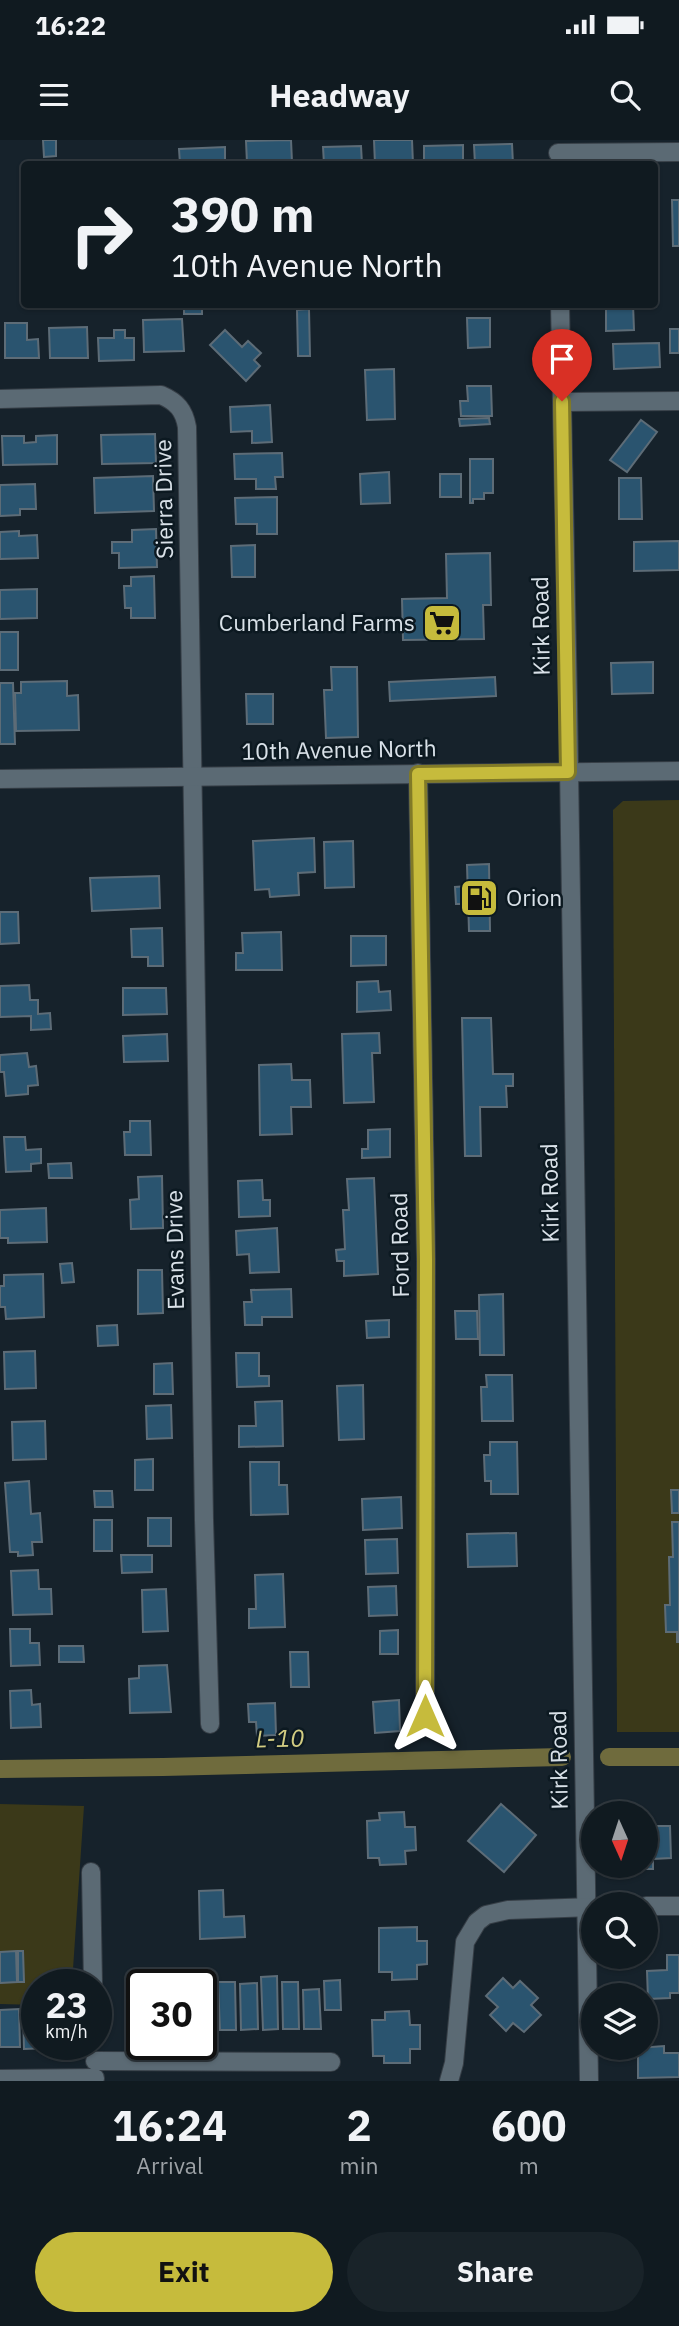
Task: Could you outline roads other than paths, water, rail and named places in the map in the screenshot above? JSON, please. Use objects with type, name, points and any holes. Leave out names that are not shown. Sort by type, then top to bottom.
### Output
[{"type":"street","points":[[558,152],[679,152]]},
{"type":"street","name":"Kirk Road","points":[[560,308],[590,1892]]},
{"type":"street","name":"Sierra Drive","points":[[0,399],[161,395],[172,399],[186,416],[193,776]]},
{"type":"street","points":[[562,401],[679,401]]},
{"type":"street","name":"10th Avenue North","points":[[0,779],[679,771]]},
{"type":"street","name":"Ford Road","points":[[418,774],[426,1259],[425,1716]]},
{"type":"street","name":"Evans Drive","points":[[193,776],[203,1506],[210,1724]]},
{"type":"street","points":[[91,1872],[93,1969]]},
{"type":"street","points":[[658,1906],[679,1906]]},
{"type":"street","points":[[449,2081],[454,2063],[465,1942],[470,1931],[477,1922],[497,1911],[581,1908]]},
{"type":"street","name":"Kirk Road","points":[[589,2081],[590,1969]]},
{"type":"street","points":[[0,2079],[95,2066],[331,2062]]},
{"type":"waterway","name":"L-10","points":[[0,1769],[562,1757]]},
{"type":"waterway","name":"L-10","points":[[609,1757],[679,1757]]},
{"type":"place","name":"Cumberland Farms","points":[[442,623]]},
{"type":"place","name":"Orion","points":[[479,898]]}]
